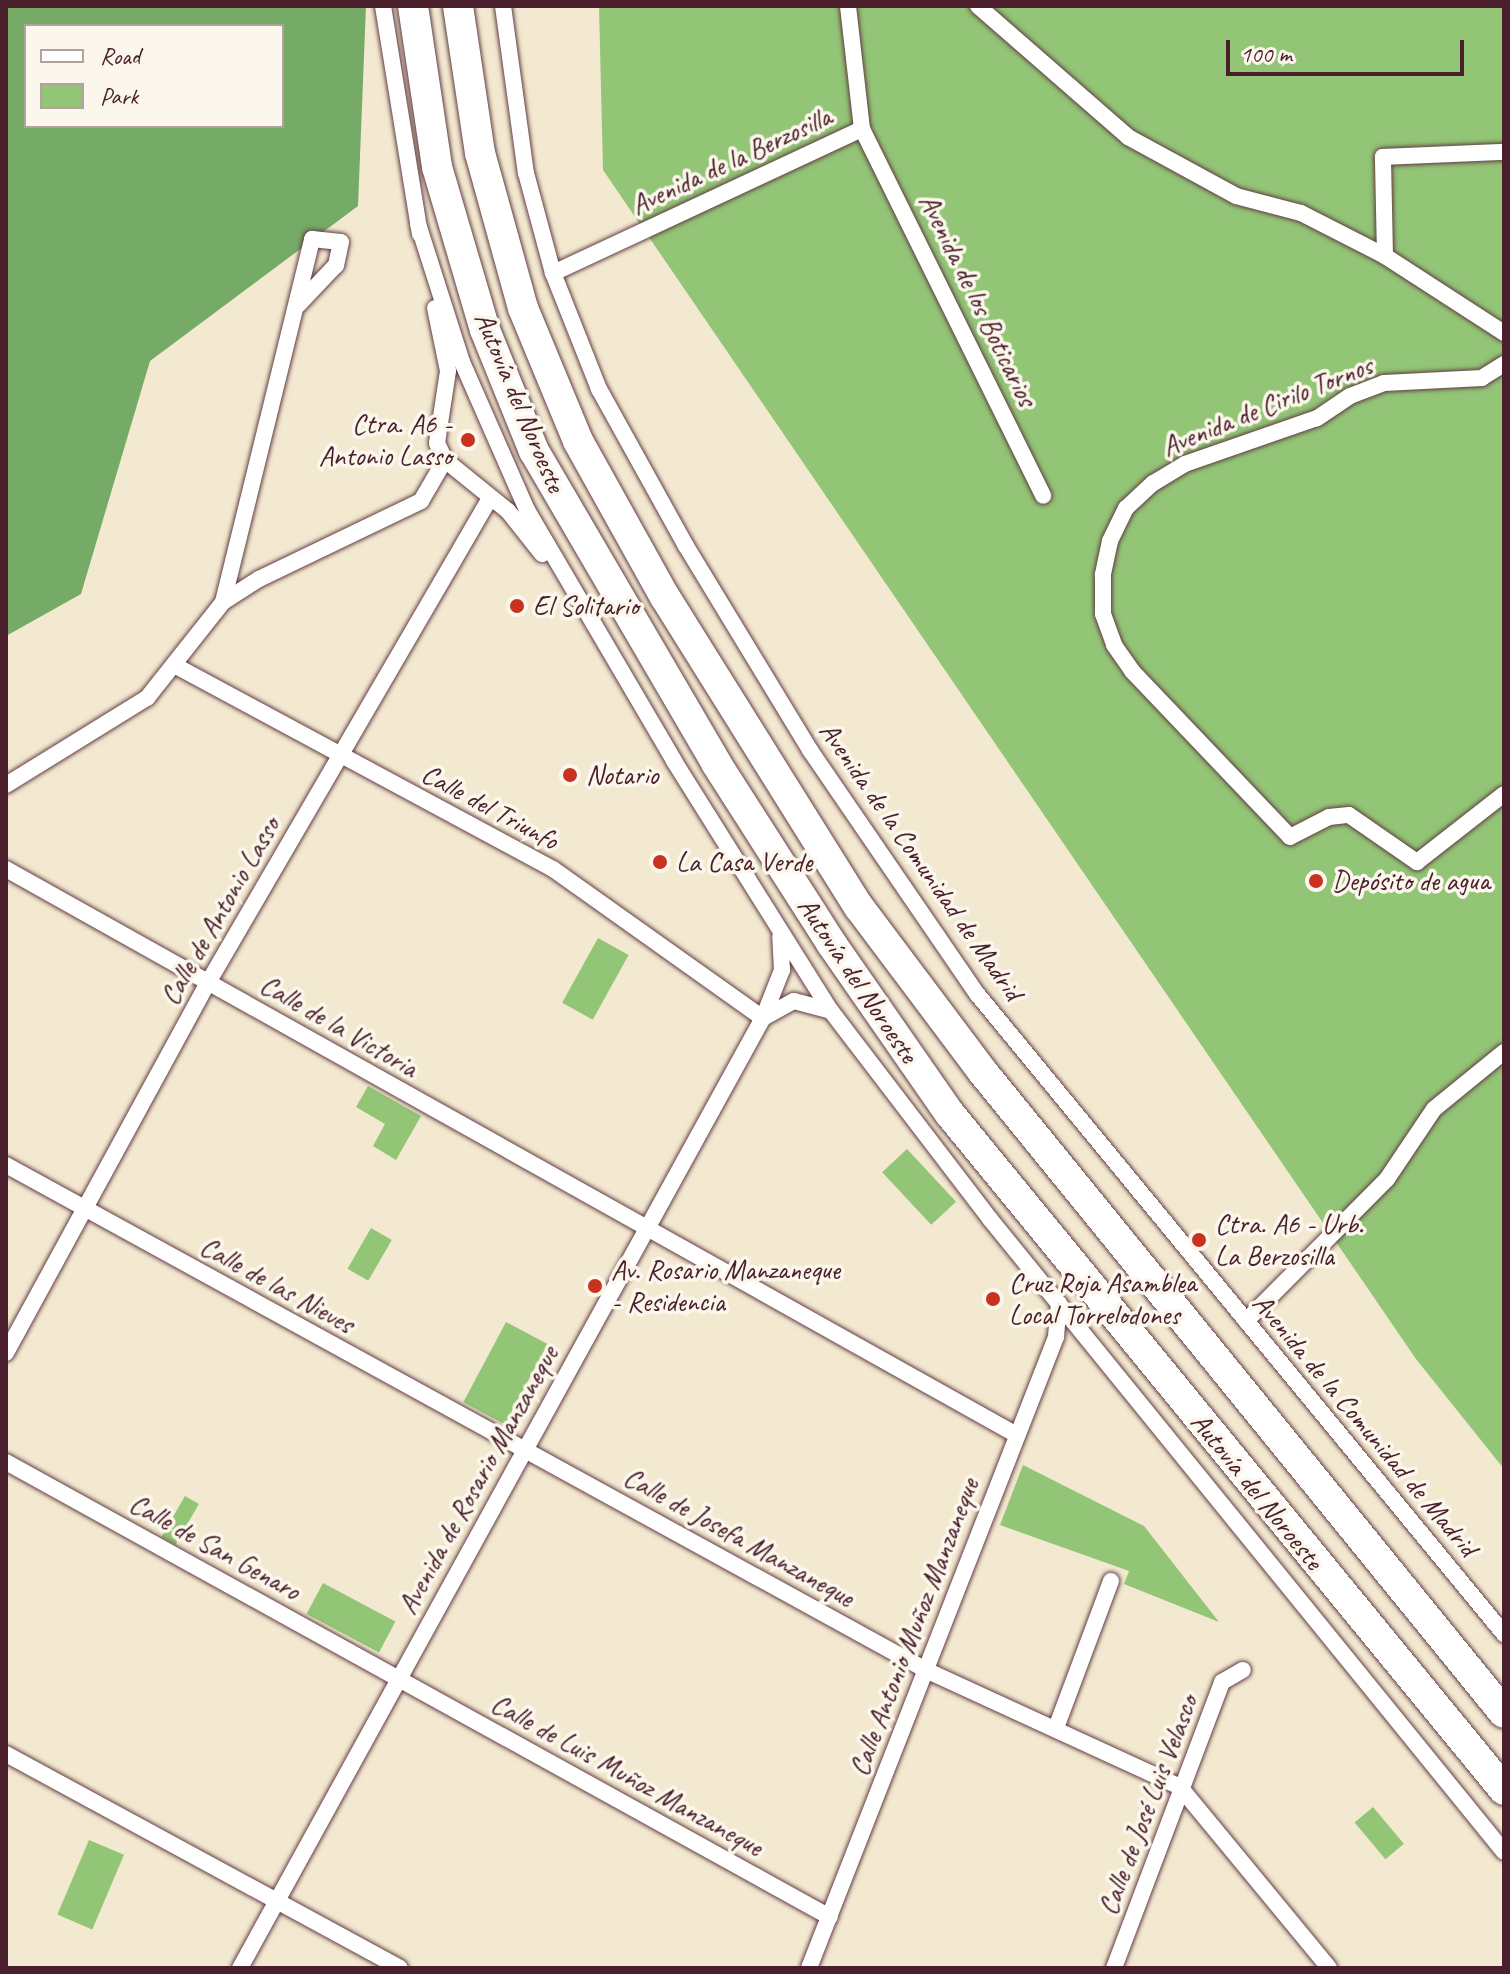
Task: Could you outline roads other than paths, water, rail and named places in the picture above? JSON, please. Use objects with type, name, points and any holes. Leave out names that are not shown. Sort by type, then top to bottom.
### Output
[{"type":"highway","name":"Autovía del Noroeste","points":[[413,6],[437,167],[485,330],[534,451],[716,763],[831,943],[950,1114],[1504,1790]]},
{"type":"highway","name":"Autovía del Noroeste","points":[[458,6],[480,153],[523,308],[578,441],[665,597],[859,907],[963,1046],[1504,1713]]},
{"type":"street","points":[[383,6],[418,224],[448,371],[436,430],[445,460],[489,500],[508,511],[571,589]]},
{"type":"street","name":"Avenida de la Comunidad de Madrid","points":[[503,6],[526,173],[553,273],[599,389],[686,546],[876,852],[978,995],[1504,1634]]},
{"type":"street","name":"Avenida de la Berzosilla","points":[[553,273],[862,129],[848,6]]},
{"type":"street","points":[[978,6],[1128,137],[1236,196],[1301,213],[1385,256],[1504,333]]},
{"type":"street","name":"Avenida de los Boticarios","points":[[862,129],[920,237],[1043,496]]},
{"type":"street","points":[[1385,256],[1383,157],[1504,152]]},
{"type":"street","points":[[418,224],[462,362],[527,510],[571,589],[831,1011],[1059,1303],[1504,1852]]},
{"type":"street","points":[[223,602],[298,305]]},
{"type":"street","name":"Avenida de Cirilo Tornos","points":[[1504,364],[1482,378],[1384,383],[1350,396],[1317,418],[1185,464],[1153,483],[1126,508],[1110,541],[1103,575],[1103,614],[1114,645],[1132,671],[1290,837],[1329,817],[1349,815],[1417,862],[1504,794]]},
{"type":"street","points":[[6,785],[123,715],[176,666],[223,602],[259,579],[421,501],[445,460]]},
{"type":"street","name":"Calle de Antonio Lasso","points":[[6,1353],[209,981],[489,500]]},
{"type":"street","name":"Calle del Triunfo","points":[[176,666],[338,757],[553,869],[763,1018]]},
{"type":"street","name":"Calle de la Victoria","points":[[6,869],[209,981],[644,1231],[1015,1434]]},
{"type":"street","name":"Avenida de Rosario Manzaneque","points":[[240,1968],[763,1018],[782,970],[780,932]]},
{"type":"street","points":[[763,1018],[794,1001],[831,1011]]},
{"type":"street","points":[[1246,1321],[1387,1179],[1434,1109],[1504,1052]]},
{"type":"street","name":"Calle de las Nieves","points":[[6,1165],[525,1449]]},
{"type":"street","name":"Calle Antonio Muñoz Manzaneque","points":[[809,1968],[928,1671],[1015,1434],[1056,1337],[1059,1303]]},
{"type":"street","name":"Calle de Josefa Manzaneque","points":[[525,1449],[928,1671],[1180,1787]]},
{"type":"street","name":"Calle de San Genaro","points":[[6,1462],[398,1679]]},
{"type":"street","points":[[1056,1728],[1111,1581]]},
{"type":"street","name":"Calle de José Luis Velasco","points":[[1114,1968],[1222,1682],[1243,1670]]},
{"type":"street","name":"Calle de Luis Muñoz Manzaneque","points":[[398,1679],[830,1917]]},
{"type":"street","points":[[6,1754],[400,1968]]},
{"type":"street","points":[[1180,1787],[1329,1968]]},
{"type":"place","name":"Ctra. A6 - Antonio Lasso","points":[[468,440]]},
{"type":"place","name":"El Solitario","points":[[517,606]]},
{"type":"place","name":"Notario","points":[[570,775]]},
{"type":"place","name":"La Casa Verde","points":[[660,862]]},
{"type":"place","name":"Depósito de agua","points":[[1316,881]]},
{"type":"place","name":"Ctra. A6 - Urb. La Berzosilla","points":[[1199,1240]]},
{"type":"place","name":"Av. Rosario Manzaneque - Residencia","points":[[595,1286]]},
{"type":"place","name":"Cruz Roja Asamblea Local Torrelodones","points":[[993,1299]]}]
